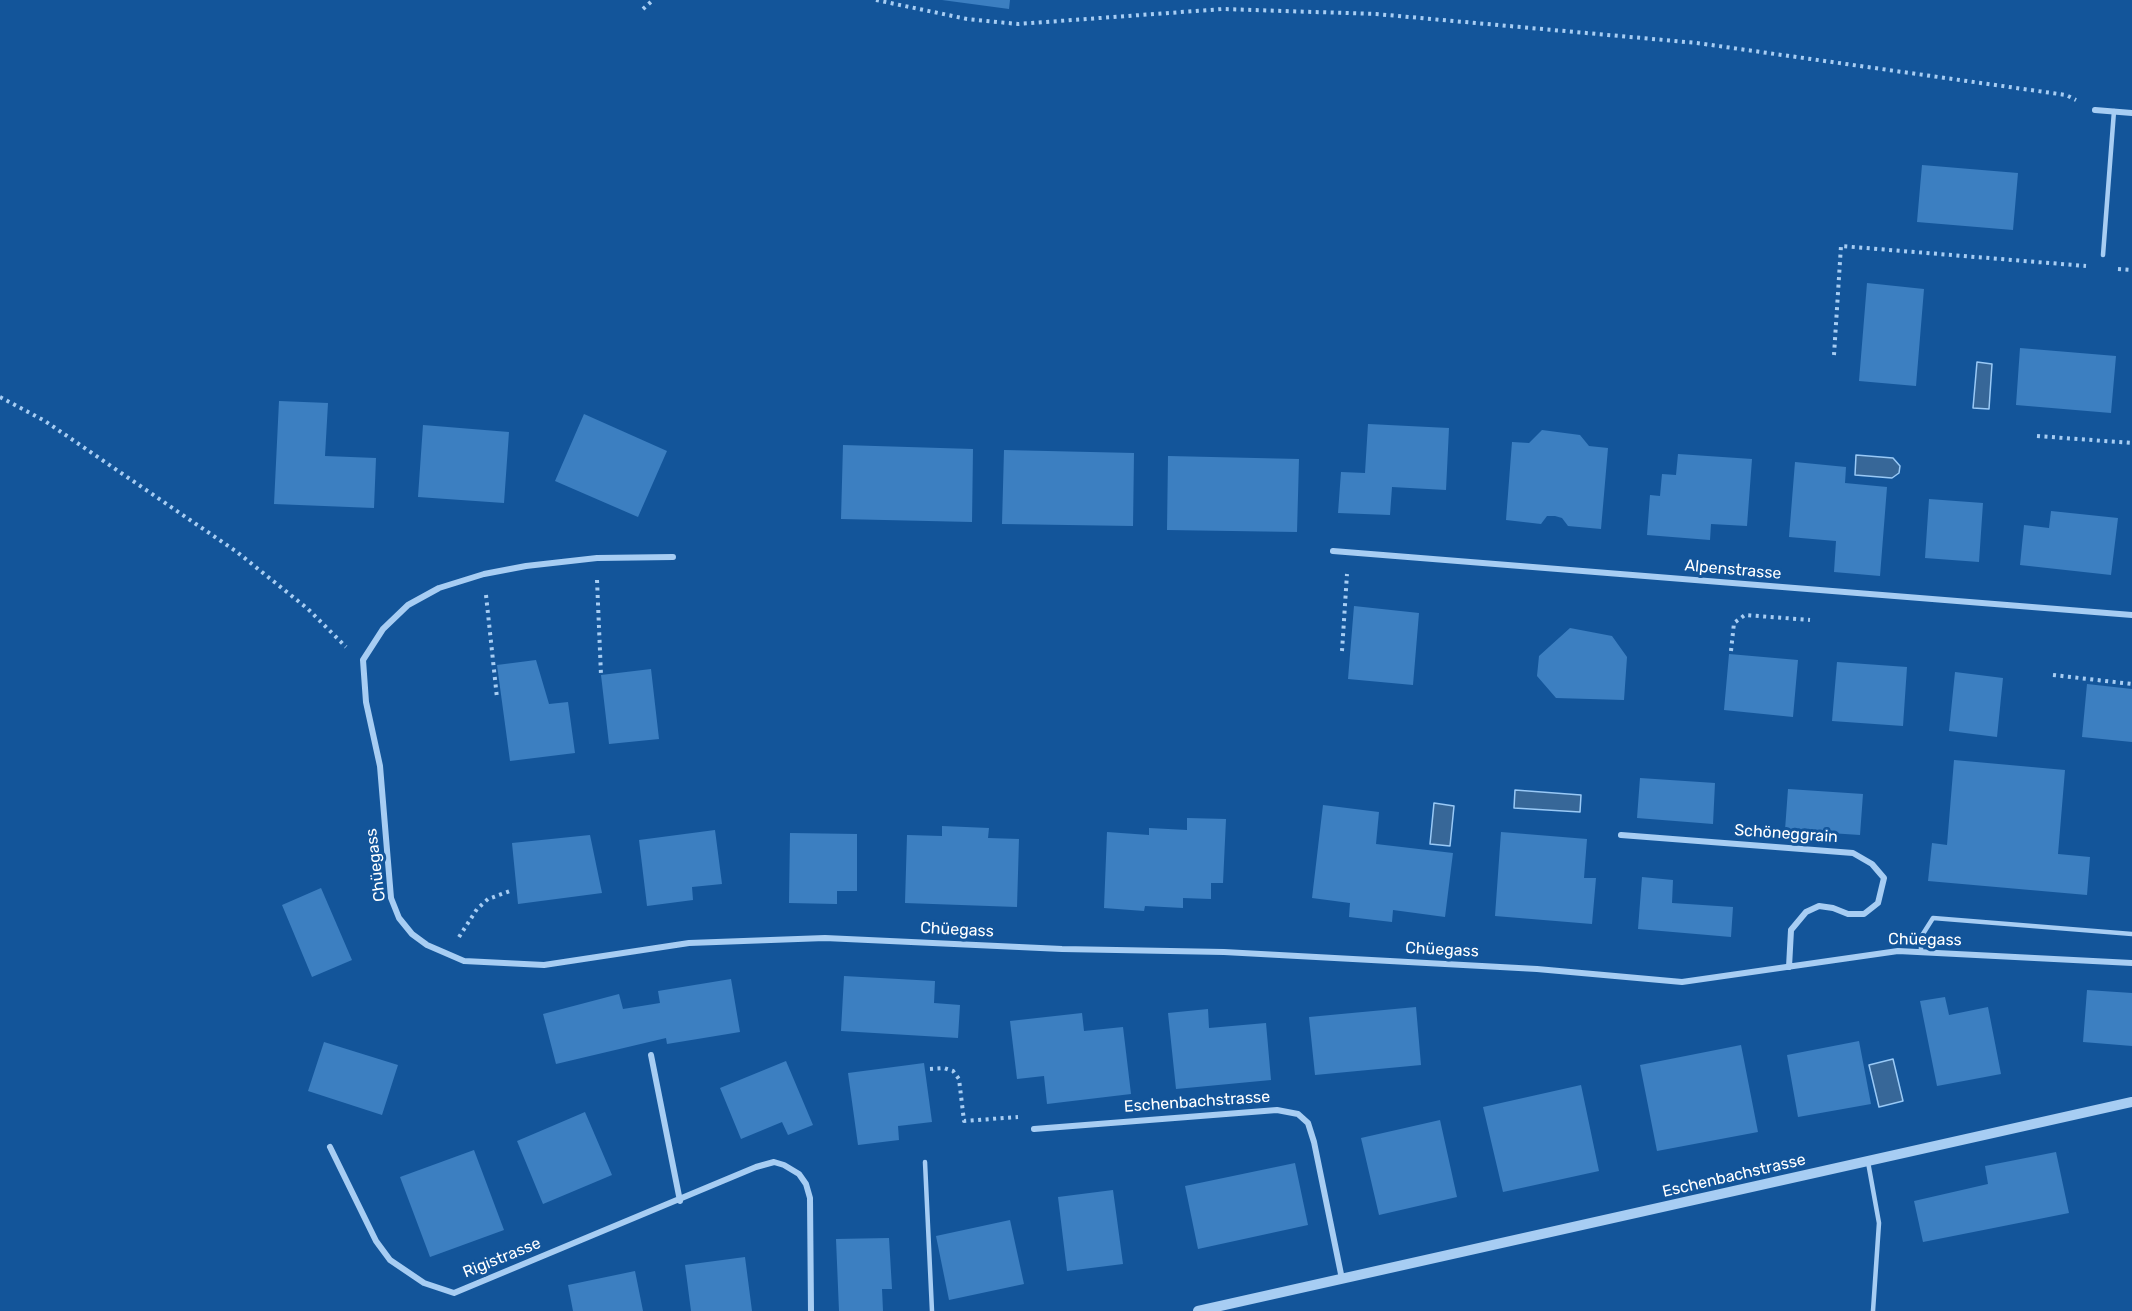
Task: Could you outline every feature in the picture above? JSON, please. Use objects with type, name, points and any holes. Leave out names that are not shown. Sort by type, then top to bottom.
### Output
[{"type":"street","points":[[2096,110],[2132,113]]},
{"type":"street","name":"Alpenstrasse","points":[[1333,551],[2132,615]]},
{"type":"street","points":[[363,660],[383,629],[408,605],[440,588],[484,574],[597,558],[673,557]]},
{"type":"street","name":"Chüegass","points":[[363,660],[366,702],[380,766],[391,898],[399,918],[412,934],[448,955],[464,961],[544,965],[689,943],[825,938],[1062,949],[1224,952],[1537,969],[1682,982],[1878,953],[1921,952],[2132,963]]},
{"type":"street","name":"Schöneggrain","points":[[1621,835],[1853,853],[1872,864],[1884,879],[1878,903],[1864,914],[1848,914],[1819,906],[1806,912],[1791,930],[1789,967]]},
{"type":"street","points":[[651,1055],[680,1201]]},
{"type":"street","name":"Eschenbachstrasse","points":[[1198,1311],[2132,1102]]},
{"type":"street","name":"Eschenbachstrasse","points":[[1034,1129],[1277,1110],[1298,1114],[1308,1123],[1314,1142],[1342,1279]]},
{"type":"street","name":"Rigistrasse","points":[[330,1147],[376,1241],[390,1260],[424,1282],[454,1293],[774,1162],[799,1174],[806,1184],[810,1198],[811,1311]]},
{"type":"lane","points":[[2103,255],[2114,111]]},
{"type":"lane","points":[[1921,952],[1921,938],[1933,918],[2132,934]]},
{"type":"lane","points":[[1868,1161],[1879,1223],[1873,1311]]},
{"type":"lane","points":[[925,1162],[932,1311]]},
{"type":"path","points":[[643,9],[653,0]]},
{"type":"path","points":[[876,0],[967,19],[1018,24],[1223,9],[1376,14],[1696,43],[2066,95],[2096,110]]},
{"type":"path","points":[[1834,355],[1841,246],[2097,267]]},
{"type":"path","points":[[2109,268],[2132,270]]},
{"type":"path","points":[[0,397],[45,421],[237,552],[308,609],[363,660]]},
{"type":"path","points":[[2037,436],[2132,443]]},
{"type":"path","points":[[597,558],[601,675]]},
{"type":"path","points":[[1342,651],[1348,567]]},
{"type":"path","points":[[484,574],[497,698]]},
{"type":"path","points":[[1731,651],[1734,623],[1745,615],[1810,620]]},
{"type":"path","points":[[2053,675],[2132,684]]},
{"type":"path","points":[[448,955],[477,909],[488,899],[513,890]]},
{"type":"path","points":[[930,1069],[944,1068],[952,1071],[959,1079],[964,1122],[1017,1116],[1034,1129]]},
{"type":"water","points":[[1977,362],[1992,364],[1989,409],[1973,408]]},
{"type":"water","points":[[1856,455],[1893,458],[1900,466],[1899,473],[1892,478],[1855,475]]},
{"type":"water","points":[[1515,790],[1581,795],[1580,812],[1514,808]]},
{"type":"water","points":[[1434,803],[1454,806],[1450,846],[1430,844]]},
{"type":"water","points":[[1893,1059],[1903,1101],[1879,1107],[1869,1065]]},
{"type":"building","points":[[942,0],[1010,0],[1009,9]]},
{"type":"building","points":[[1922,165],[2018,173],[2013,230],[1917,222]]},
{"type":"building","points":[[1867,283],[1924,289],[1916,386],[1859,381]]},
{"type":"building","points":[[2020,348],[2116,356],[2111,413],[2016,405]]},
{"type":"building","points":[[279,401],[328,403],[325,456],[376,458],[374,508],[274,504]]},
{"type":"building","points":[[584,414],[667,451],[638,517],[555,481]]},
{"type":"building","points":[[1368,424],[1449,428],[1446,490],[1392,487],[1390,515],[1338,513],[1341,472],[1365,473]]},
{"type":"building","points":[[423,425],[509,432],[504,503],[418,497]]},
{"type":"building","points":[[1542,430],[1580,435],[1589,446],[1608,448],[1601,529],[1568,526],[1562,518],[1555,516],[1547,516],[1541,524],[1506,520],[1512,442],[1529,443]]},
{"type":"building","points":[[843,445],[973,449],[972,522],[841,519]]},
{"type":"building","points":[[1004,450],[1134,453],[1133,526],[1002,524]]},
{"type":"building","points":[[1678,454],[1752,459],[1747,526],[1711,524],[1710,540],[1647,535],[1650,495],[1660,496],[1662,474],[1676,475]]},
{"type":"building","points":[[1168,456],[1299,459],[1297,532],[1167,530]]},
{"type":"building","points":[[1795,462],[1846,467],[1845,483],[1887,487],[1880,576],[1834,572],[1836,541],[1789,537]]},
{"type":"building","points":[[1929,499],[1983,503],[1979,562],[1925,558]]},
{"type":"building","points":[[2051,511],[2118,518],[2111,575],[2020,565],[2024,525],[2049,528]]},
{"type":"building","points":[[1354,606],[1419,613],[1413,685],[1348,679]]},
{"type":"building","points":[[1570,628],[1612,636],[1627,657],[1624,700],[1556,698],[1537,676],[1539,656]]},
{"type":"building","points":[[1729,654],[1798,660],[1793,717],[1724,710]]},
{"type":"building","points":[[536,660],[549,704],[568,702],[575,753],[510,761],[497,665]]},
{"type":"building","points":[[1837,662],[1907,667],[1903,726],[1832,721]]},
{"type":"building","points":[[651,669],[659,739],[609,744],[601,675]]},
{"type":"building","points":[[1955,672],[2003,678],[1997,737],[1949,731]]},
{"type":"building","points":[[2087,684],[2132,689],[2132,742],[2082,737]]},
{"type":"building","points":[[1954,760],[2065,770],[2058,854],[2090,857],[2087,895],[1928,881],[1932,843],[1947,845]]},
{"type":"building","points":[[1640,778],[1715,783],[1713,824],[1637,818]]},
{"type":"building","points":[[1788,789],[1863,794],[1860,835],[1785,830]]},
{"type":"building","points":[[1323,805],[1379,812],[1376,844],[1453,853],[1445,917],[1393,910],[1392,922],[1349,917],[1350,903],[1312,898]]},
{"type":"building","points":[[1187,818],[1226,819],[1223,883],[1211,883],[1211,899],[1183,898],[1183,908],[1145,906],[1144,911],[1104,908],[1107,832],[1149,835],[1149,828],[1187,830]]},
{"type":"building","points":[[942,826],[989,828],[988,838],[1019,839],[1017,907],[905,903],[907,835],[942,836]]},
{"type":"building","points":[[715,830],[722,884],[692,887],[693,900],[647,906],[639,840]]},
{"type":"building","points":[[1501,832],[1587,839],[1584,878],[1596,878],[1592,924],[1495,916]]},
{"type":"building","points":[[790,833],[857,834],[857,891],[837,891],[837,904],[789,903]]},
{"type":"building","points":[[590,835],[602,893],[518,904],[512,843]]},
{"type":"building","points":[[1642,877],[1673,880],[1672,903],[1733,907],[1731,937],[1638,929]]},
{"type":"building","points":[[321,888],[352,960],[312,977],[282,905]]},
{"type":"building","points":[[844,976],[935,981],[934,1003],[960,1005],[958,1038],[841,1031]]},
{"type":"building","points":[[731,979],[740,1032],[667,1044],[666,1038],[556,1064],[543,1014],[619,994],[623,1009],[660,1003],[658,991]]},
{"type":"building","points":[[2087,990],[2132,993],[2132,1046],[2083,1042]]},
{"type":"building","points":[[1945,997],[1949,1015],[1988,1007],[2001,1074],[1937,1086],[1920,1001]]},
{"type":"building","points":[[1416,1007],[1421,1065],[1315,1075],[1309,1017]]},
{"type":"building","points":[[1208,1009],[1209,1028],[1266,1023],[1271,1080],[1176,1089],[1168,1013]]},
{"type":"building","points":[[1082,1013],[1084,1031],[1123,1027],[1131,1094],[1047,1104],[1044,1076],[1017,1079],[1010,1021]]},
{"type":"building","points":[[1859,1041],[1871,1104],[1798,1117],[1787,1055]]},
{"type":"building","points":[[324,1042],[398,1065],[382,1115],[308,1091]]},
{"type":"building","points":[[1741,1045],[1758,1132],[1657,1151],[1640,1065]]},
{"type":"building","points":[[786,1061],[813,1125],[788,1135],[782,1122],[741,1139],[720,1088]]},
{"type":"building","points":[[924,1063],[932,1122],[898,1126],[899,1140],[858,1145],[848,1073]]},
{"type":"building","points":[[1581,1085],[1599,1171],[1503,1192],[1483,1107]]},
{"type":"building","points":[[585,1112],[612,1175],[543,1204],[517,1141]]},
{"type":"building","points":[[1440,1120],[1457,1197],[1379,1215],[1361,1138]]},
{"type":"building","points":[[474,1150],[504,1230],[430,1257],[400,1177]]},
{"type":"building","points":[[2056,1152],[2069,1213],[1923,1242],[1914,1201],[1988,1184],[1985,1166]]},
{"type":"building","points":[[1295,1163],[1308,1225],[1198,1249],[1185,1186]]},
{"type":"building","points":[[1113,1190],[1123,1264],[1067,1271],[1058,1197]]},
{"type":"building","points":[[1010,1220],[1024,1284],[949,1300],[936,1236]]},
{"type":"building","points":[[889,1238],[892,1289],[882,1289],[883,1311],[839,1311],[836,1239]]},
{"type":"building","points":[[745,1257],[752,1311],[691,1311],[685,1265]]},
{"type":"building","points":[[635,1271],[643,1311],[573,1311],[568,1285]]}]
